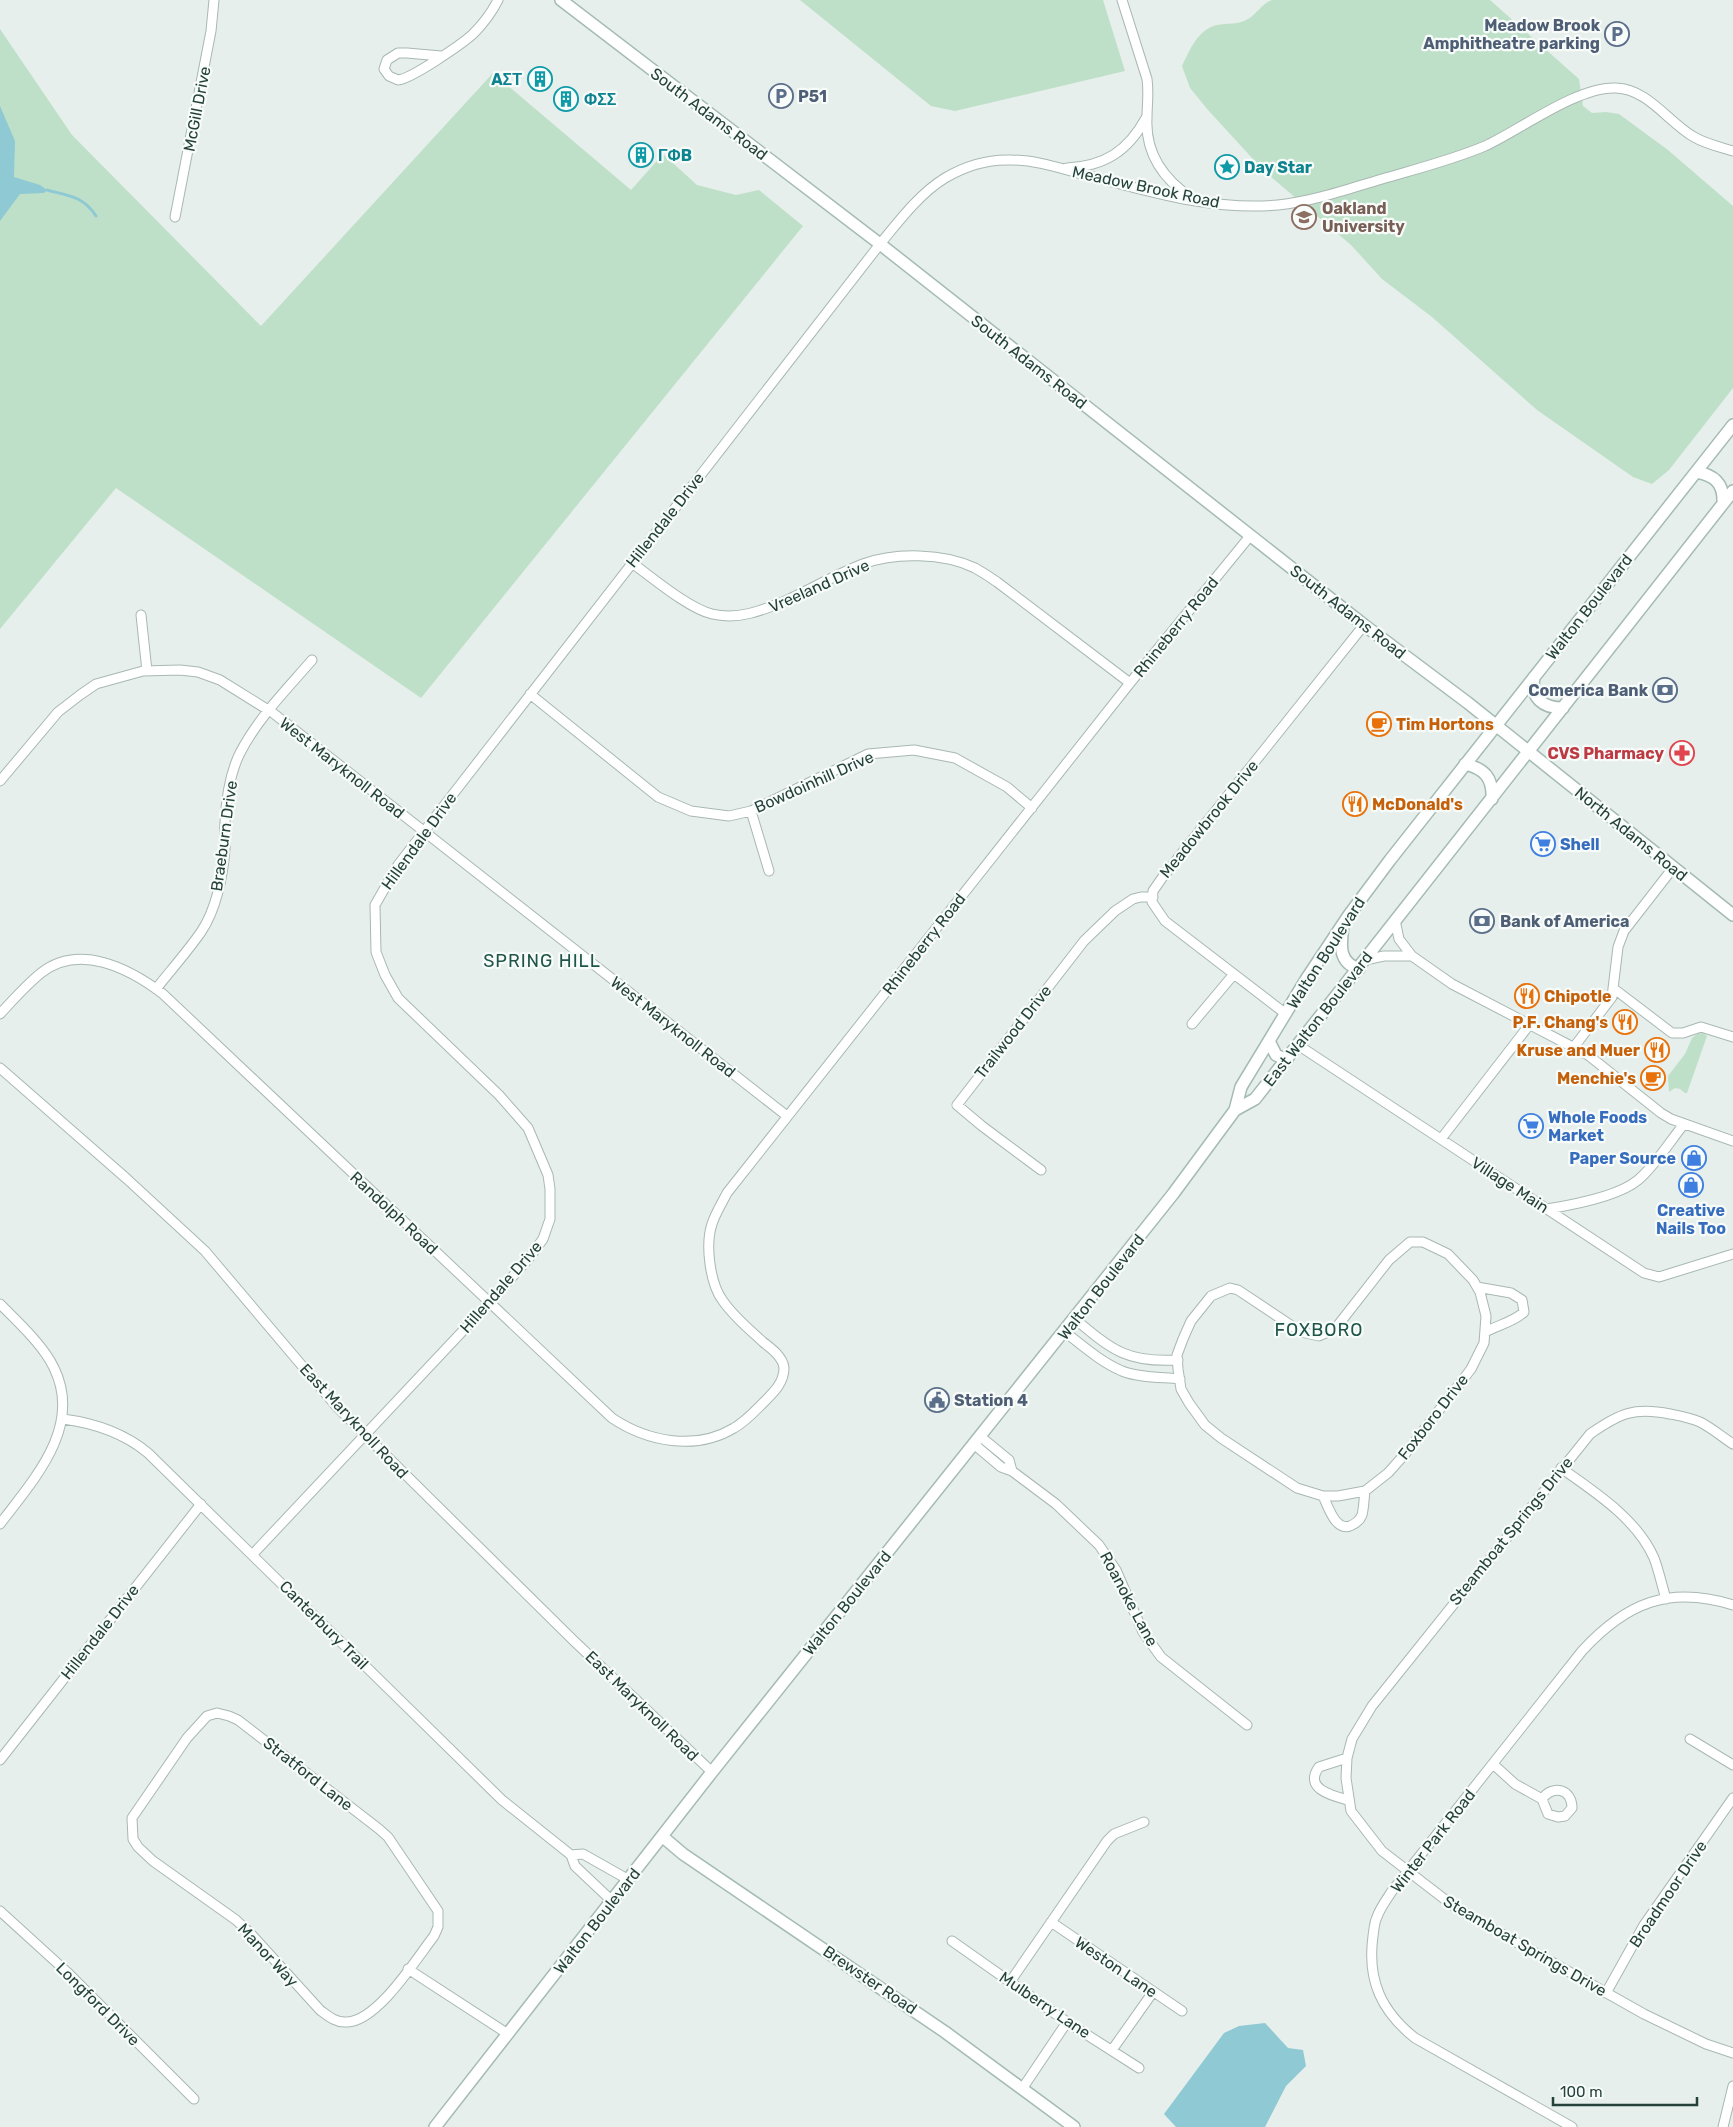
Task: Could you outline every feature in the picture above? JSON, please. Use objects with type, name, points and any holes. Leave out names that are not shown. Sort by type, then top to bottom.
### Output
[{"type":"main road","name":"South Adams Road","points":[[561,0],[880,244],[1250,536],[1529,752]]},
{"type":"main road","name":"Walton Boulevard","points":[[436,2127],[712,1772],[1174,1194],[1235,1110],[1241,1087],[1343,923],[1385,866],[1733,425]]},
{"type":"main road","points":[[1696,472],[1708,475],[1718,481],[1722,491],[1723,504]]},
{"type":"main road","points":[[1395,920],[1733,491]]},
{"type":"main road","points":[[1534,677],[1533,690],[1538,700],[1546,706],[1563,708]]},
{"type":"main road","name":"North Adams Road","points":[[1529,752],[1733,915]]},
{"type":"main road","points":[[1465,764],[1479,768],[1487,775],[1492,786],[1492,799]]},
{"type":"main road","name":"East Walton Boulevard","points":[[1235,1110],[1255,1099],[1395,920]]},
{"type":"main road","points":[[1343,923],[1340,945],[1342,956],[1347,963],[1362,964]]},
{"type":"main road","points":[[1269,1041],[1276,1055],[1286,1060]]},
{"type":"main road","name":"Brewster Road","points":[[662,1837],[683,1854],[945,2032],[1074,2127]]},
{"type":"street","name":"McGill Drive","points":[[175,217],[211,31],[214,0]]},
{"type":"street","points":[[441,56],[398,53],[387,60],[384,69],[393,79],[402,80],[423,69],[472,35],[486,20],[498,0]]},
{"type":"street","points":[[1122,0],[1147,79],[1149,144],[1158,166],[1173,184],[1200,202]]},
{"type":"street","name":"Meadow Brook Road","points":[[880,244],[925,194],[944,179],[979,164],[999,160],[1025,161],[1200,202],[1230,206],[1263,206],[1290,203],[1322,197],[1474,150],[1507,135],[1563,105],[1596,90],[1610,88],[1626,89],[1639,94],[1693,137],[1733,152]]},
{"type":"street","points":[[1056,168],[1093,164],[1114,155],[1134,138],[1147,118]]},
{"type":"street","name":"Hillendale Drive","points":[[253,1554],[529,1258],[543,1239],[550,1219],[550,1189],[544,1166],[528,1128],[499,1095],[398,998],[384,975],[376,952],[375,904],[398,865],[880,244]]},
{"type":"street","name":"Rhineberry Road","points":[[784,1366],[780,1358],[744,1325],[722,1300],[713,1276],[709,1255],[711,1225],[727,1193],[1130,683],[1250,536]]},
{"type":"street","name":"Vreeland Drive","points":[[632,563],[684,600],[710,614],[730,616],[758,613],[864,563],[898,557],[922,556],[944,558],[974,567],[997,582],[1130,683]]},
{"type":"street","points":[[141,615],[148,671]]},
{"type":"street","name":"Meadowbrook Drive","points":[[1286,1014],[1165,921],[1152,902],[1153,891],[1364,625]]},
{"type":"street","name":"Braeburn Drive","points":[[156,989],[209,918],[221,876],[225,848],[225,823],[234,771],[240,753],[268,710],[312,660]]},
{"type":"street","name":"West Maryknoll Road","points":[[0,781],[58,712],[96,684],[148,671],[180,670],[198,672],[220,680],[268,710],[787,1116]]},
{"type":"street","name":"Bowdoinhill Drive","points":[[530,694],[658,797],[691,811],[729,816],[751,811],[868,754],[914,750],[955,758],[1007,788],[1032,808]]},
{"type":"street","points":[[751,811],[769,871]]},
{"type":"street","points":[[1574,1048],[1609,1003],[1613,988],[1618,947],[1624,931],[1673,868]]},
{"type":"street","name":"Trailwood Drive","points":[[1041,1170],[957,1105],[1084,941],[1115,911],[1133,899],[1153,897]]},
{"type":"street","points":[[1395,920],[1400,939],[1412,956],[1452,984],[1588,1055],[1661,1113],[1684,1124],[1733,1141]]},
{"type":"street","points":[[1362,964],[1384,956],[1412,956]]},
{"type":"street","name":"Randolph Road","points":[[0,1014],[41,972],[68,959],[82,958],[111,964],[140,977],[156,989],[612,1418],[628,1428],[666,1440],[705,1440],[735,1428],[772,1395],[782,1380],[784,1366]]},
{"type":"street","points":[[1192,1024],[1234,974]]},
{"type":"street","points":[[1613,988],[1672,1033],[1684,1033],[1701,1027],[1733,1037]]},
{"type":"street","points":[[1440,1139],[1530,1024]]},
{"type":"street","name":"Village Main","points":[[1298,1046],[1650,1276],[1659,1278],[1709,1260],[1733,1254]]},
{"type":"street","name":"East Maryknoll Road","points":[[0,1068],[127,1178],[205,1251],[337,1407],[559,1626],[712,1772]]},
{"type":"street","points":[[1547,1209],[1572,1205],[1619,1191],[1637,1182],[1684,1124]]},
{"type":"street","name":"Foxboro Drive","points":[[1410,1242],[1423,1242],[1448,1254],[1473,1280],[1477,1287],[1486,1316],[1485,1332],[1484,1343],[1471,1368],[1405,1454],[1388,1472],[1365,1491],[1338,1496],[1323,1496],[1297,1488],[1221,1438],[1205,1425],[1181,1390],[1177,1356],[1183,1339],[1192,1321],[1211,1296],[1230,1288],[1248,1295],[1301,1332],[1319,1336],[1329,1333],[1342,1321],[1389,1260],[1398,1250],[1410,1242]]},
{"type":"street","points":[[1477,1287],[1511,1293],[1522,1300],[1524,1312],[1517,1320],[1502,1323],[1485,1332]]},
{"type":"street","points":[[0,1304],[36,1343],[54,1368],[62,1396],[63,1419],[46,1461],[0,1524]]},
{"type":"street","points":[[1075,1319],[1116,1351],[1135,1358],[1153,1361],[1178,1360]]},
{"type":"street","points":[[1065,1332],[1098,1358],[1122,1371],[1142,1376],[1180,1379]]},
{"type":"street","name":"Steamboat Springs Drive","points":[[1733,1444],[1701,1422],[1686,1417],[1656,1412],[1636,1411],[1611,1419],[1590,1434],[1372,1706],[1352,1739],[1347,1758],[1346,1778],[1351,1811],[1368,1835],[1382,1851],[1456,1908],[1644,2014],[1706,2044],[1733,2053]]},
{"type":"street","name":"Canterbury Trail","points":[[63,1419],[83,1421],[110,1430],[136,1442],[253,1554],[502,1800],[572,1855],[575,1866],[612,1902]]},
{"type":"street","name":"Roanoke Lane","points":[[978,1441],[1001,1467],[1012,1471],[1056,1504],[1106,1552],[1116,1570],[1143,1632],[1161,1657],[1247,1725]]},
{"type":"street","points":[[1562,1468],[1619,1513],[1642,1537],[1654,1558],[1666,1599]]},
{"type":"street","points":[[1323,1496],[1334,1519],[1346,1527],[1355,1524],[1361,1516],[1365,1491]]},
{"type":"street","name":"Hillendale Drive","points":[[0,1760],[200,1504]]},
{"type":"street","name":"Winter Park Road","points":[[1572,2127],[1415,2038],[1404,2029],[1378,1993],[1373,1974],[1373,1941],[1376,1917],[1392,1891],[1582,1650],[1602,1629],[1643,1604],[1666,1599],[1689,1596],[1714,1599],[1733,1605]]},
{"type":"street","name":"Stratford Lane","points":[[133,1829],[132,1818],[187,1738],[207,1716],[217,1714],[229,1716],[280,1752],[388,1837],[438,1911],[438,1927],[434,1936],[408,1969]]},
{"type":"street","points":[[1690,1739],[1733,1765]]},
{"type":"street","points":[[1347,1758],[1319,1767],[1314,1778],[1319,1790],[1348,1800]]},
{"type":"street","points":[[1493,1764],[1516,1784],[1542,1799]]},
{"type":"street","name":"Broadmoor Drive","points":[[1606,1993],[1644,1925],[1733,1798]]},
{"type":"street","points":[[1010,1982],[1107,1841],[1114,1834],[1144,1822]]},
{"type":"street","name":"Manor Way","points":[[133,1829],[133,1839],[153,1861],[236,1920],[320,2010],[333,2020],[348,2022],[376,2009],[387,1998],[408,1969]]},
{"type":"street","name":"Canterbury Trail","points":[[572,1855],[584,1854],[629,1880]]},
{"type":"street","name":"Longford Drive","points":[[0,1911],[68,1972],[194,2099]]},
{"type":"street","name":"Weston Lane","points":[[1050,1922],[1182,2011]]},
{"type":"street","name":"Mulberry Lane","points":[[952,1941],[1067,2022],[1139,2068]]},
{"type":"street","points":[[408,1969],[508,2034]]},
{"type":"street","points":[[1112,2050],[1153,1992]]},
{"type":"street","points":[[1022,2088],[1067,2022]]},
{"type":"street","points":[[1726,2127],[1733,2086]]},
{"type":"green space","points":[[800,0],[1103,0],[1125,71],[955,111],[931,106]]},
{"type":"green space","points":[[1272,0],[1490,0],[1579,79],[1583,106],[1592,113],[1606,112],[1619,114],[1668,150],[1733,206],[1733,388],[1669,470],[1652,484],[1633,477],[1537,410],[1432,317],[1382,279],[1351,245],[1263,170],[1190,88],[1182,66],[1191,47],[1199,36],[1204,31],[1217,25],[1244,21]]},
{"type":"green space","points":[[0,29],[72,135],[261,326],[493,73],[631,190],[663,154],[697,185],[736,195],[759,190],[803,226],[421,698],[116,488],[0,629]]},
{"type":"green space","points":[[1703,1033],[1707,1036],[1687,1093],[1675,1088],[1669,1092],[1668,1076],[1685,1054],[1692,1038],[1697,1034]]},
{"type":"water","points":[[0,106],[15,141],[14,177],[40,185],[47,190],[44,193],[20,194],[0,221]]},
{"type":"water","points":[[1265,2023],[1288,2048],[1303,2050],[1306,2066],[1286,2086],[1265,2127],[1176,2127],[1164,2114],[1224,2033],[1239,2026]]},
{"type":"waterway","points":[[47,190],[81,201],[96,216]]},
{"type":"place","name":"Meadow Brook Amphitheatre parking","points":[[1617,34]]},
{"type":"place","name":"AΣΤ","points":[[540,79]]},
{"type":"place","name":"P51","points":[[781,96]]},
{"type":"place","name":"ΦΣΣ","points":[[566,99]]},
{"type":"place","name":"ΓΦB","points":[[641,155]]},
{"type":"place","name":"Day Star","points":[[1227,167]]},
{"type":"place","name":"Oakland University","points":[[1304,217]]},
{"type":"place","name":"Comerica Bank","points":[[1665,690]]},
{"type":"place","name":"Tim Hortons","points":[[1379,724]]},
{"type":"place","name":"CVS Pharmacy","points":[[1682,753]]},
{"type":"place","name":"McDonald's","points":[[1355,804]]},
{"type":"place","name":"Shell","points":[[1543,844]]},
{"type":"place","name":"Bank of America","points":[[1482,921]]},
{"type":"place","name":"Chipotle","points":[[1527,996]]},
{"type":"place","name":"P.F. Chang's","points":[[1625,1022]]},
{"type":"place","name":"Kruse and Muer","points":[[1657,1050]]},
{"type":"place","name":"Menchie's","points":[[1653,1078]]},
{"type":"place","name":"Whole Foods Market","points":[[1531,1126]]},
{"type":"place","name":"Paper Source","points":[[1694,1158]]},
{"type":"place","name":"Creative Nails Too","points":[[1691,1185]]},
{"type":"place","name":"Station 4","points":[[937,1400]]},
{"type":"district","name":"SPRING HILL","points":[[542,961]]},
{"type":"district","name":"FOXBORO","points":[[1319,1330]]}]
